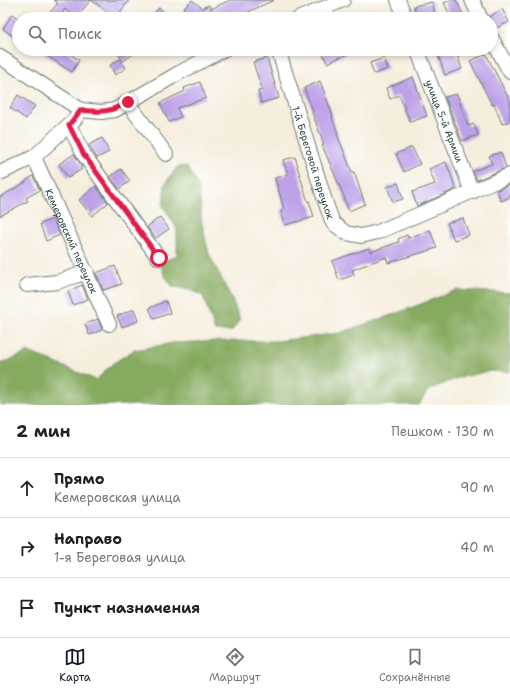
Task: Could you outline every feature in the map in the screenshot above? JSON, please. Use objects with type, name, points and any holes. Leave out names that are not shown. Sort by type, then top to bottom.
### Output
[{"type":"street","points":[[315,12],[344,0]]},
{"type":"street","points":[[398,0],[403,12]]},
{"type":"street","points":[[472,0],[478,12]]},
{"type":"street","points":[[498,50],[510,72]]},
{"type":"street","points":[[0,57],[81,110],[101,112],[115,110],[212,56]]},
{"type":"street","name":"1-й Береговой переулок","points":[[280,56],[327,207],[333,223],[346,233],[361,236],[378,232],[510,175]]},
{"type":"street","name":"улица 5-й Армии","points":[[420,56],[472,192]]},
{"type":"street","points":[[128,102],[166,154]]},
{"type":"street","points":[[0,173],[34,157],[69,125],[81,110]]},
{"type":"street","points":[[69,125],[84,155],[159,258]]},
{"type":"street","name":"Кемеровский переулок","points":[[34,157],[109,324]]},
{"type":"street","points":[[27,285],[57,282],[86,272]]},
{"type":"green space","points":[[178,166],[187,167],[199,188],[202,224],[209,254],[230,295],[240,319],[232,331],[215,331],[203,296],[189,289],[173,287],[164,275],[160,263],[177,255],[177,229],[163,206],[165,184]]},
{"type":"green space","points":[[457,290],[510,293],[510,372],[489,371],[458,378],[428,390],[419,405],[0,405],[0,364],[29,352],[96,380],[112,364],[134,350],[173,343],[278,341],[340,333]]},
{"type":"building","points":[[54,0],[91,0],[80,12],[68,12],[65,9],[63,12],[51,12],[58,3]]},
{"type":"building","points":[[91,0],[129,0],[120,12],[108,12]]},
{"type":"building","points":[[192,0],[202,8],[209,5],[211,9],[230,0],[274,0],[248,12],[186,12],[183,9]]},
{"type":"building","points":[[450,0],[456,0],[462,12],[448,12],[444,3]]},
{"type":"building","points":[[432,2],[434,12],[416,12],[414,6]]},
{"type":"building","points":[[159,8],[163,12],[155,12]]},
{"type":"building","points":[[502,9],[509,22],[498,27],[497,12]]},
{"type":"building","points":[[12,14],[12,35],[3,29]]},
{"type":"building","points":[[47,56],[73,56],[79,60],[72,72]]},
{"type":"building","points":[[120,56],[130,56],[123,61]]},
{"type":"building","points":[[324,56],[343,56],[327,63]]},
{"type":"building","points":[[438,56],[457,56],[462,69],[445,75]]},
{"type":"building","points":[[481,56],[487,56],[510,101],[510,121],[502,124],[494,104],[492,105],[470,61]]},
{"type":"building","points":[[267,58],[279,98],[261,103],[258,91],[262,90],[253,62]]},
{"type":"building","points":[[384,58],[388,69],[374,74],[370,63]]},
{"type":"building","points":[[120,59],[126,68],[115,75],[110,65]]},
{"type":"building","points":[[413,77],[427,116],[410,122],[399,95],[390,99],[386,88]]},
{"type":"building","points":[[320,81],[333,116],[337,134],[352,172],[354,172],[365,204],[349,211],[322,145],[324,145],[304,88]]},
{"type":"building","points":[[200,82],[206,98],[177,108],[181,117],[169,122],[160,103],[185,91],[184,88]]},
{"type":"building","points":[[457,94],[468,126],[474,124],[478,135],[462,141],[445,97]]},
{"type":"building","points":[[18,95],[35,106],[26,119],[10,108]]},
{"type":"building","points":[[102,138],[109,152],[97,158],[89,145]]},
{"type":"building","points":[[412,147],[420,164],[404,172],[396,154]]},
{"type":"building","points":[[501,152],[506,168],[477,180],[473,171],[492,164],[489,156]]},
{"type":"building","points":[[74,154],[82,166],[80,167],[82,169],[68,178],[59,164]]},
{"type":"building","points":[[295,157],[314,217],[285,225],[281,210],[284,209],[275,178],[288,174],[283,160]]},
{"type":"building","points":[[446,162],[456,189],[417,206],[412,192],[435,184],[429,169]]},
{"type":"building","points":[[121,169],[130,181],[119,189],[110,177]]},
{"type":"building","points":[[33,176],[40,190],[26,198],[28,201],[0,216],[0,197],[26,182]]},
{"type":"building","points":[[398,183],[403,199],[393,202],[387,187]]},
{"type":"building","points":[[510,184],[510,197],[501,201],[497,190]]},
{"type":"building","points":[[96,186],[108,203],[92,216],[79,200]]},
{"type":"building","points":[[160,217],[169,229],[156,238],[147,227]]},
{"type":"building","points":[[463,218],[469,235],[454,240],[447,223]]},
{"type":"building","points":[[53,219],[60,235],[46,241],[40,224]]},
{"type":"building","points":[[430,230],[437,248],[388,263],[386,257],[352,270],[354,275],[339,280],[332,261],[369,248],[370,252],[399,242],[398,239],[407,235],[408,238]]},
{"type":"building","points":[[115,266],[122,284],[103,290],[96,273]]},
{"type":"building","points":[[82,285],[88,299],[73,305],[68,291]]},
{"type":"building","points":[[166,301],[170,313],[154,319],[149,308]]},
{"type":"building","points":[[134,309],[138,321],[122,327],[117,316]]},
{"type":"building","points":[[98,319],[102,330],[89,335],[85,324]]},
{"type":"route","points":[[128,102],[115,110],[101,112],[81,110],[69,125],[84,155],[159,258]]}]
